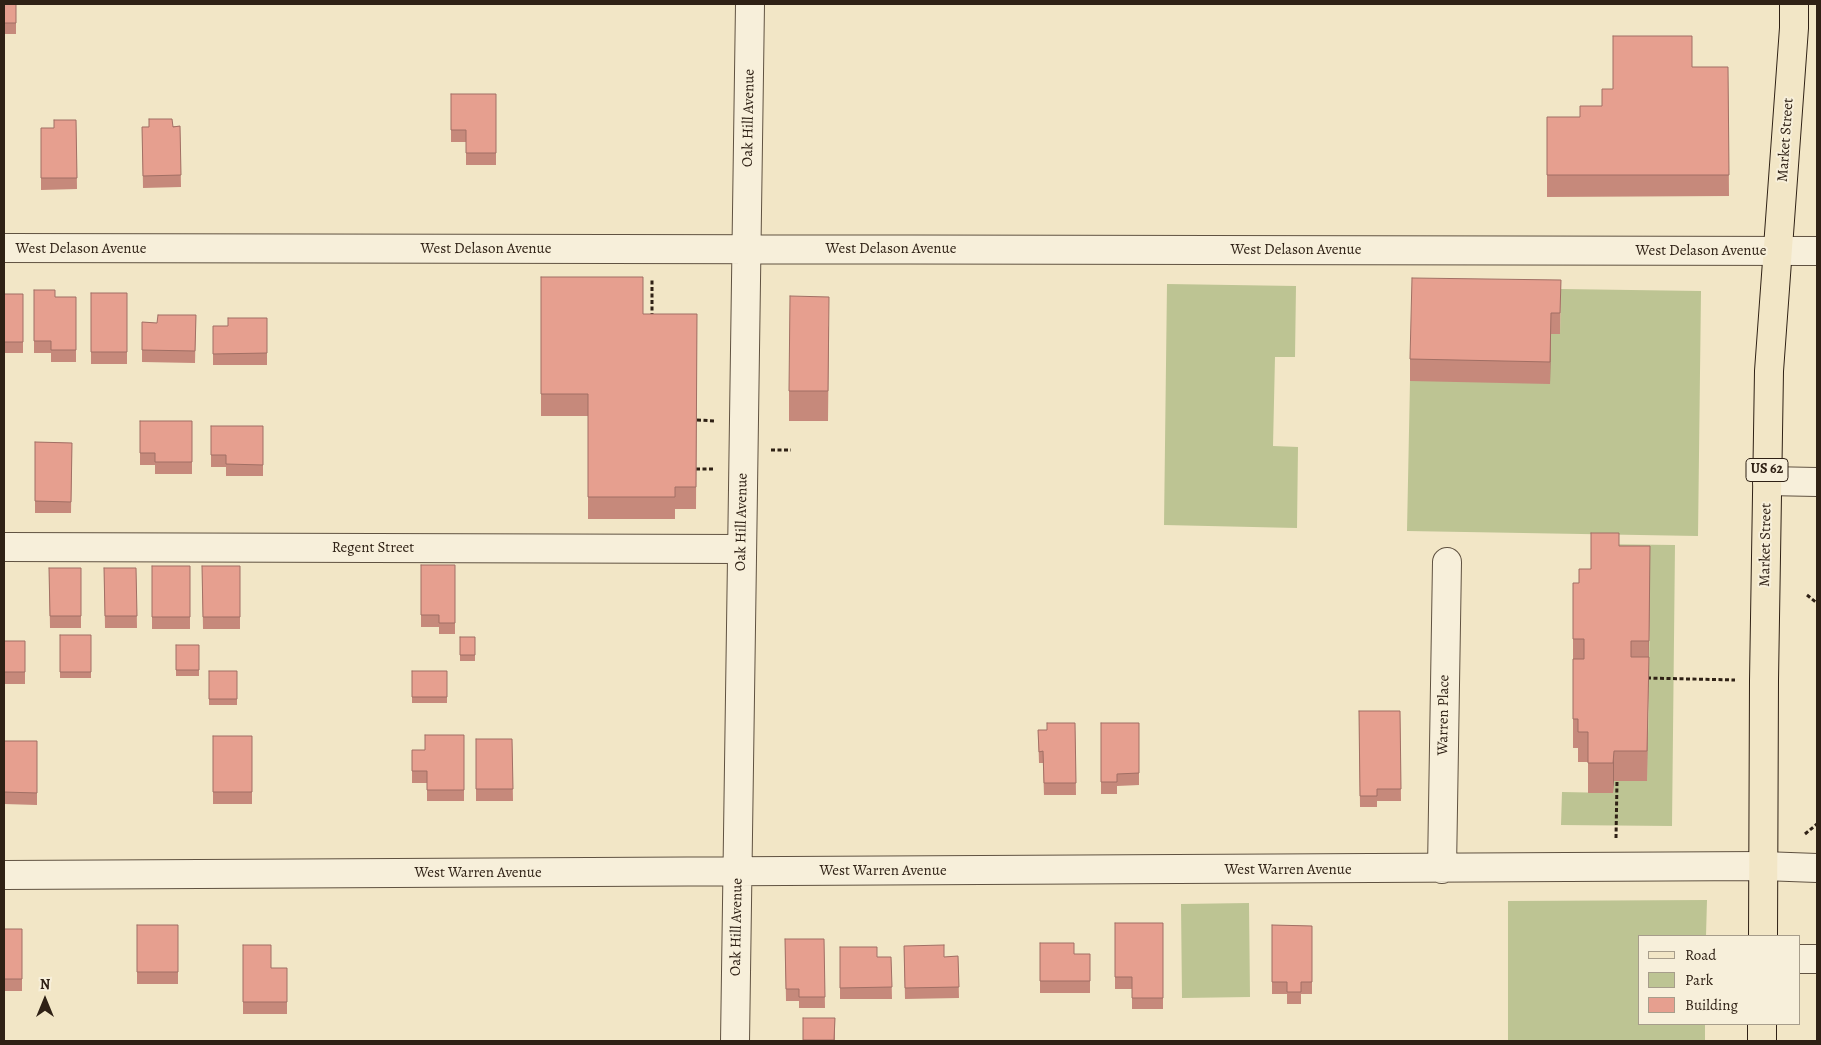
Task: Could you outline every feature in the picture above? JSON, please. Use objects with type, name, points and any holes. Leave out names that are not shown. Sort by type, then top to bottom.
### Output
[{"type":"main road","name":"Market Street","points":[[1763,935],[1764,680],[1769,371],[1794,4]]},
{"type":"main road","points":[[1762,1025],[1762,1041]]},
{"type":"street","name":"Oak Hill Avenue","points":[[735,1041],[750,4]]},
{"type":"street","name":"West Delason Avenue","points":[[4,248],[1817,251]]},
{"type":"street","points":[[1767,482],[1817,482]]},
{"type":"street","name":"Regent Street","points":[[4,547],[742,549]]},
{"type":"street","name":"Warren Place","points":[[1442,869],[1447,562]]},
{"type":"street","name":"West Warren Avenue","points":[[4,875],[1763,866],[1817,868]]},
{"type":"street","points":[[1801,959],[1817,959]]},
{"type":"path","points":[[652,280],[652,326]]},
{"type":"path","points":[[696,420],[715,421]]},
{"type":"path","points":[[770,450],[790,450]]},
{"type":"path","points":[[696,469],[714,469]]},
{"type":"path","points":[[1807,595],[1817,602]]},
{"type":"path","points":[[1641,678],[1764,680]]},
{"type":"path","points":[[1615,867],[1617,781]]},
{"type":"path","points":[[1805,834],[1817,824]]},
{"type":"green space","points":[[1167,284],[1296,286],[1295,357],[1275,357],[1273,446],[1298,447],[1297,528],[1164,525]]},
{"type":"green space","points":[[1561,289],[1701,291],[1698,536],[1407,531],[1410,381],[1551,334],[1560,334]]},
{"type":"green space","points":[[1591,544],[1675,545],[1672,826],[1561,825],[1562,792],[1613,793],[1614,781],[1647,781],[1649,687],[1631,687],[1649,670],[1650,576]]},
{"type":"green space","points":[[1707,900],[1706,935],[1638,935],[1638,1025],[1705,1025],[1705,1041],[1508,1041],[1508,901]]},
{"type":"green space","points":[[1249,903],[1250,997],[1182,998],[1181,904]]},
{"type":"building","points":[[4,4],[16,4],[16,23],[4,23]]},
{"type":"building","points":[[1613,36],[1692,36],[1692,67],[1728,67],[1729,175],[1547,175],[1547,117],[1580,117],[1580,106],[1602,106],[1602,89],[1613,89]]},
{"type":"building","points":[[451,94],[496,94],[496,153],[466,153],[466,130],[451,130]]},
{"type":"building","points":[[149,119],[172,119],[173,127],[180,126],[181,175],[143,176],[142,127],[149,127]]},
{"type":"building","points":[[54,120],[76,120],[77,178],[41,178],[41,128],[54,128]]},
{"type":"building","points":[[541,277],[643,277],[643,314],[697,314],[696,487],[675,487],[675,497],[588,497],[588,394],[541,394]]},
{"type":"building","points":[[1412,278],[1561,280],[1560,313],[1551,313],[1550,362],[1410,359]]},
{"type":"building","points":[[34,290],[55,290],[55,297],[76,297],[76,350],[51,350],[51,341],[34,341]]},
{"type":"building","points":[[91,293],[127,293],[127,352],[91,352]]},
{"type":"building","points":[[4,294],[23,294],[23,342],[4,342]]},
{"type":"building","points":[[790,296],[829,297],[828,391],[789,391]]},
{"type":"building","points":[[158,315],[196,315],[195,351],[142,350],[142,322],[157,323]]},
{"type":"building","points":[[228,318],[267,318],[267,353],[213,354],[213,326],[228,326]]},
{"type":"building","points":[[140,421],[192,421],[192,462],[155,462],[155,453],[140,453]]},
{"type":"building","points":[[211,426],[263,426],[263,465],[226,464],[226,455],[211,455]]},
{"type":"building","points":[[35,442],[72,443],[71,502],[35,501]]},
{"type":"building","points":[[1591,533],[1619,533],[1619,546],[1650,546],[1649,641],[1631,641],[1631,657],[1649,657],[1647,751],[1614,751],[1613,763],[1588,763],[1588,732],[1578,732],[1578,719],[1573,719],[1573,659],[1584,659],[1584,639],[1573,639],[1573,583],[1579,583],[1579,569],[1591,569]]},
{"type":"building","points":[[421,565],[455,565],[455,623],[439,623],[439,615],[421,615]]},
{"type":"building","points":[[152,566],[190,566],[190,617],[152,617]]},
{"type":"building","points":[[202,566],[240,566],[240,617],[203,617]]},
{"type":"building","points":[[49,568],[81,568],[81,616],[50,616]]},
{"type":"building","points":[[104,568],[136,568],[137,616],[105,616]]},
{"type":"building","points":[[60,635],[91,635],[91,672],[60,672]]},
{"type":"building","points":[[460,637],[475,637],[475,655],[460,655]]},
{"type":"building","points":[[4,641],[25,641],[25,672],[4,672]]},
{"type":"building","points":[[176,645],[199,645],[199,670],[176,670]]},
{"type":"building","points":[[209,671],[237,671],[237,699],[209,699]]},
{"type":"building","points":[[412,671],[447,671],[447,697],[412,697]]},
{"type":"building","points":[[1359,711],[1400,711],[1401,789],[1377,789],[1377,796],[1360,796]]},
{"type":"building","points":[[1047,723],[1075,723],[1076,783],[1044,783],[1043,751],[1039,752],[1038,730],[1047,730]]},
{"type":"building","points":[[1101,723],[1139,723],[1139,773],[1117,774],[1117,782],[1101,782]]},
{"type":"building","points":[[425,735],[464,735],[464,790],[427,790],[427,771],[412,771],[412,750],[425,750]]},
{"type":"building","points":[[213,736],[252,736],[252,792],[213,792]]},
{"type":"building","points":[[476,739],[512,739],[513,789],[476,789]]},
{"type":"building","points":[[4,741],[37,741],[37,793],[4,792]]},
{"type":"building","points":[[1115,923],[1163,923],[1163,998],[1132,998],[1132,977],[1115,977]]},
{"type":"building","points":[[137,925],[178,925],[178,972],[137,972]]},
{"type":"building","points":[[1272,925],[1312,926],[1312,982],[1301,982],[1301,992],[1287,992],[1287,982],[1272,982]]},
{"type":"building","points":[[4,929],[22,929],[22,979],[4,979]]},
{"type":"building","points":[[785,939],[824,939],[825,997],[799,997],[799,989],[786,989]]},
{"type":"building","points":[[1040,943],[1074,943],[1074,954],[1090,954],[1090,981],[1040,981]]},
{"type":"building","points":[[243,945],[271,945],[271,968],[287,968],[287,1002],[243,1002]]},
{"type":"building","points":[[944,945],[944,957],[958,956],[959,987],[905,988],[904,946]]},
{"type":"building","points":[[840,947],[877,947],[877,957],[891,957],[892,987],[840,988]]},
{"type":"building","points":[[803,1018],[835,1018],[834,1040],[803,1040]]}]
